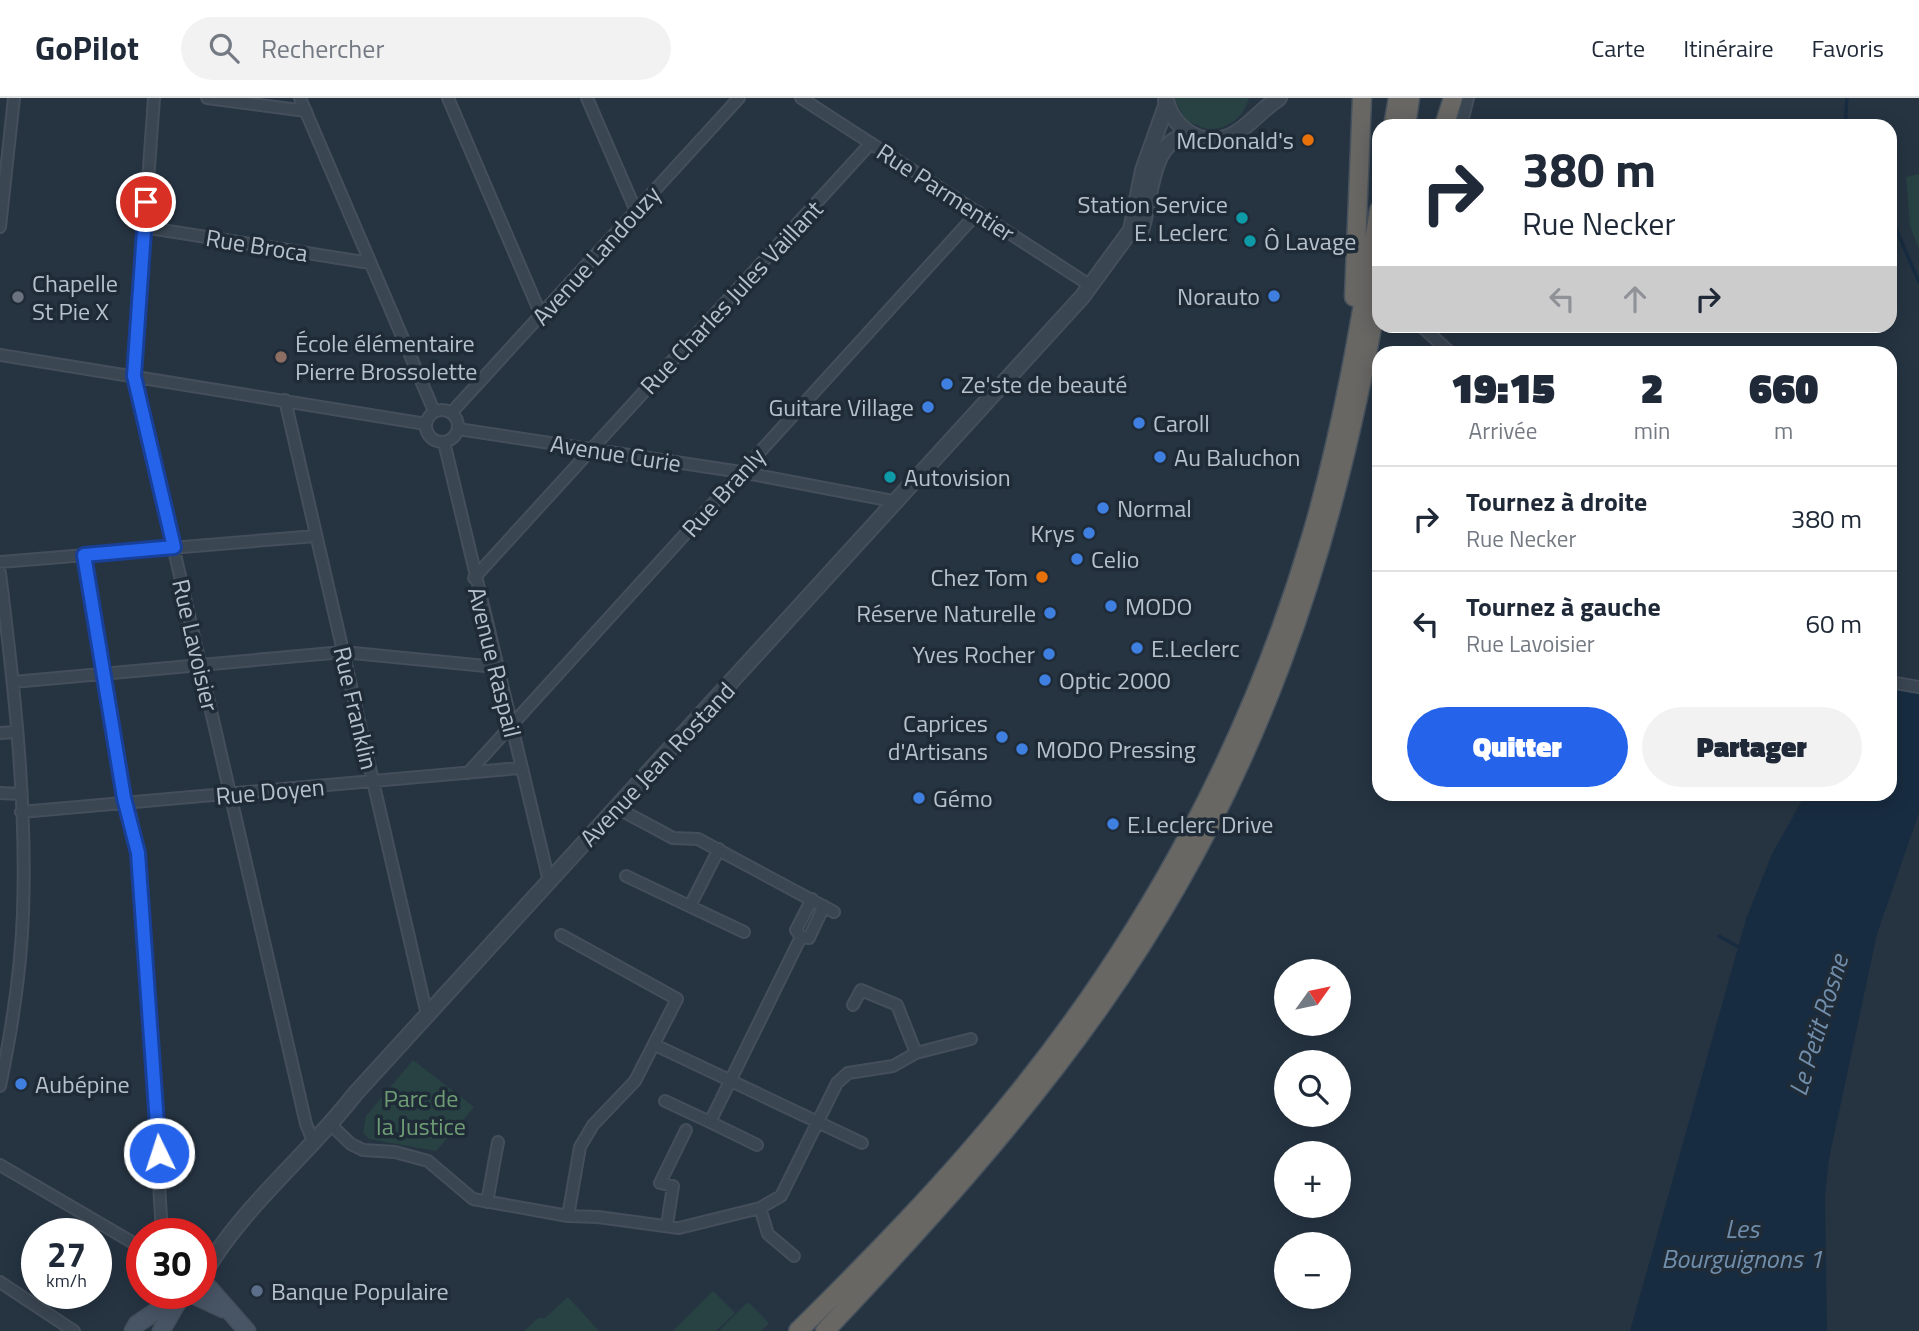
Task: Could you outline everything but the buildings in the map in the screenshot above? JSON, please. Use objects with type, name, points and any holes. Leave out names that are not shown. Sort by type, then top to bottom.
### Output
[{"type":"highway","points":[[1255,695],[1298,556],[1333,419],[1349,331],[1356,282],[1356,201],[1362,98]]},
{"type":"highway","points":[[1394,119],[1398,98]]},
{"type":"highway","points":[[1407,119],[1410,98]]},
{"type":"highway","points":[[1446,119],[1453,98]]},
{"type":"highway","points":[[806,1328],[1014,1098],[1101,982],[1171,869],[1207,801],[1255,695],[1291,600],[1330,469],[1345,404],[1372,250]]},
{"type":"highway","points":[[825,1331],[1004,1133],[1103,1003],[1146,938],[1226,794],[1272,691],[1317,566],[1348,452],[1372,326]]},
{"type":"highway","points":[[806,1328],[930,1214]]},
{"type":"main road","points":[[217,1305],[231,1314],[247,1331]]},
{"type":"main road","points":[[133,1331],[137,1324],[160,1309]]},
{"type":"main road","points":[[161,1331],[176,1309]]},
{"type":"street","points":[[0,227],[6,110],[14,98]]},
{"type":"street","name":"Rue Lavoisier","points":[[154,98],[134,376],[306,1124],[314,1143]]},
{"type":"street","points":[[206,98],[306,111]]},
{"type":"street","points":[[300,98],[434,411]]},
{"type":"street","points":[[448,98],[541,315]]},
{"type":"street","points":[[587,98],[636,211]]},
{"type":"street","name":"Avenue Landouzy","points":[[452,412],[739,98]]},
{"type":"street","name":"Rue Parmentier","points":[[802,98],[978,212],[1094,282]]},
{"type":"street","points":[[1251,120],[1259,98]]},
{"type":"street","points":[[1166,100],[1176,122],[1195,136],[1223,138],[1236,133],[1279,98]]},
{"type":"street","points":[[1463,119],[1468,98]]},
{"type":"street","name":"Avenue Jean Rostand","points":[[1094,282],[1131,230],[1143,170],[1166,100]]},
{"type":"street","name":"Avenue Jean Rostand","points":[[217,1250],[427,1015],[898,502],[1142,228],[1163,149],[1177,137],[1195,136]]},
{"type":"street","name":"Rue Charles Jules Vaillant","points":[[474,578],[871,143]]},
{"type":"street","name":"Rue Branly","points":[[468,773],[978,212]]},
{"type":"street","name":"Rue Broca","points":[[144,228],[370,263]]},
{"type":"street","points":[[1428,333],[1443,346]]},
{"type":"street","points":[[0,355],[426,424]]},
{"type":"street","name":"Rue Franklin","points":[[285,400],[427,1015]]},
{"type":"street","points":[[443,409],[452,412],[458,419],[458,429],[453,438],[444,442],[430,437],[426,424],[434,411],[443,409]]},
{"type":"street","name":"Avenue Curie","points":[[458,429],[741,472],[898,502]]},
{"type":"street","name":"Avenue Raspail","points":[[444,442],[474,578],[549,881]]},
{"type":"street","points":[[0,562],[316,536]]},
{"type":"street","points":[[84,555],[139,867],[161,1218]]},
{"type":"street","points":[[0,573],[4,641],[13,682],[21,813],[23,912],[18,990],[0,1086]]},
{"type":"street","points":[[13,682],[343,652],[496,667]]},
{"type":"street","points":[[1897,683],[1919,687]]},
{"type":"street","points":[[0,733],[16,732]]},
{"type":"street","name":"Rue Doyen","points":[[21,813],[520,768]]},
{"type":"street","points":[[0,793],[20,794]]},
{"type":"street","points":[[617,808],[673,838],[698,839],[719,849],[812,899],[829,909],[809,938],[801,937],[796,930],[812,899]]},
{"type":"street","points":[[690,906],[719,849]]},
{"type":"street","points":[[626,876],[744,932]]},
{"type":"street","points":[[561,935],[677,999],[635,1081],[593,1125],[580,1147],[568,1216]]},
{"type":"street","points":[[710,1122],[801,937]]},
{"type":"street","points":[[853,1005],[861,990],[897,1005],[916,1053]]},
{"type":"street","points":[[331,1125],[351,1144],[363,1150],[395,1152],[428,1161],[473,1199],[568,1216],[679,1228],[760,1208],[781,1196],[837,1083],[848,1073],[893,1066],[916,1053],[971,1039]]},
{"type":"street","points":[[655,1045],[862,1143]]},
{"type":"street","points":[[665,1101],[757,1145]]},
{"type":"street","points":[[667,1225],[673,1186],[660,1183],[686,1130]]},
{"type":"street","points":[[487,1202],[498,1142]]},
{"type":"street","points":[[0,1165],[126,1239]]},
{"type":"street","points":[[760,1208],[768,1234],[794,1256]]},
{"type":"street","points":[[0,1282],[74,1331]]},
{"type":"green space","points":[[1174,98],[1249,98],[1235,120],[1224,127],[1210,130],[1186,121]]},
{"type":"green space","points":[[1919,174],[1919,249],[1910,226],[1906,177]]},
{"type":"green space","name":"Parc de la Justice","points":[[413,1060],[474,1107],[436,1151],[369,1139],[363,1132],[366,1116]]},
{"type":"green space","points":[[713,1291],[735,1313],[716,1331],[673,1331]]},
{"type":"green space","points":[[568,1297],[599,1331],[524,1331],[538,1318],[545,1318]]},
{"type":"green space","points":[[748,1302],[769,1323],[761,1331],[719,1331]]},
{"type":"water","name":"Les Bourguignons 1","points":[[1897,689],[1919,693],[1919,813],[1877,934],[1829,1159],[1825,1196],[1827,1331],[1630,1331],[1746,919],[1772,854],[1802,801],[1897,801]]},
{"type":"waterway","name":"Le Petit Rosne","points":[[1846,119],[1847,98]]},
{"type":"waterway","name":"Le Petit Rosne","points":[[1897,231],[1919,282]]},
{"type":"waterway","points":[[1719,936],[1742,949]]},
{"type":"place","name":"McDonald's","points":[[1308,140]]},
{"type":"place","name":"Station Service E. Leclerc","points":[[1242,218]]},
{"type":"place","name":"Ô Lavage","points":[[1250,241]]},
{"type":"place","name":"Norauto","points":[[1274,296]]},
{"type":"place","name":"Chapelle St Pie X","points":[[18,297]]},
{"type":"place","name":"École élémentaire Pierre Brossolette","points":[[281,357]]},
{"type":"place","name":"Ze'ste de beauté","points":[[947,384]]},
{"type":"place","name":"Guitare Village","points":[[928,407]]},
{"type":"place","name":"Caroll","points":[[1139,423]]},
{"type":"place","name":"Au Baluchon","points":[[1160,457]]},
{"type":"place","name":"Autovision","points":[[890,477]]},
{"type":"place","name":"Normal","points":[[1103,508]]},
{"type":"place","name":"Krys","points":[[1089,533]]},
{"type":"place","name":"Celio","points":[[1077,559]]},
{"type":"place","name":"Chez Tom","points":[[1042,577]]},
{"type":"place","name":"MODO","points":[[1111,606]]},
{"type":"place","name":"Réserve Naturelle","points":[[1050,613]]},
{"type":"place","name":"E.Leclerc","points":[[1137,648]]},
{"type":"place","name":"Yves Rocher","points":[[1049,654]]},
{"type":"place","name":"Optic 2000","points":[[1045,680]]},
{"type":"place","name":"Caprices d'Artisans","points":[[1002,737]]},
{"type":"place","name":"MODO Pressing","points":[[1022,749]]},
{"type":"place","name":"Gémo","points":[[919,798]]},
{"type":"place","name":"E.Leclerc Drive","points":[[1113,824]]},
{"type":"place","name":"Aubépine","points":[[21,1084]]},
{"type":"place","name":"Banque Populaire","points":[[257,1291]]},
{"type":"route","points":[[146,202],[134,376],[174,547],[84,555],[124,798],[131,816],[138,853],[159,1153]]}]
